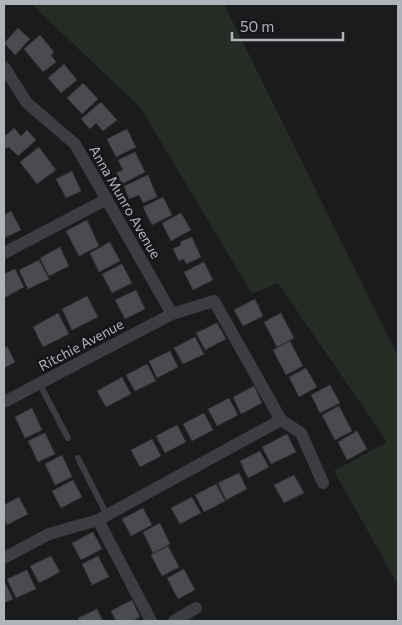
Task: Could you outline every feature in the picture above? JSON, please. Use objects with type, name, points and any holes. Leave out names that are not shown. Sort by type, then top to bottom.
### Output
[{"type":"street","name":"Anna Munro Avenue","points":[[4,68],[27,103],[75,144],[172,314]]},
{"type":"street","points":[[4,253],[107,199]]},
{"type":"street","name":"Ritchie Avenue","points":[[4,402],[172,314],[214,301],[281,420]]},
{"type":"street","points":[[4,558],[49,534],[102,518],[281,420],[301,433],[323,483]]},
{"type":"street","points":[[102,518],[151,621]]},
{"type":"street","points":[[174,621],[196,608]]},
{"type":"lane","points":[[39,383],[68,438]]},
{"type":"lane","points":[[78,458],[102,518]]},
{"type":"shaded area","points":[[31,4],[224,4],[398,356],[398,585],[334,471],[387,442],[278,283],[252,294],[140,107]]},
{"type":"building","points":[[18,28],[30,39],[15,55],[4,43]]},
{"type":"building","points":[[40,35],[54,52],[51,55],[56,62],[43,72],[24,49]]},
{"type":"building","points":[[64,64],[77,80],[61,93],[48,78]]},
{"type":"building","points":[[83,83],[98,99],[82,114],[67,98]]},
{"type":"building","points":[[101,102],[117,120],[103,131],[96,123],[90,129],[81,119]]},
{"type":"building","points":[[14,128],[21,136],[27,130],[36,140],[18,156],[9,147],[6,149],[4,146],[4,137]]},
{"type":"building","points":[[127,129],[136,147],[116,157],[107,139]]},
{"type":"building","points":[[39,147],[56,170],[37,184],[20,162]]},
{"type":"building","points":[[135,152],[145,172],[122,184],[116,173],[123,170],[118,160]]},
{"type":"building","points":[[72,171],[81,191],[66,198],[56,179]]},
{"type":"building","points":[[148,175],[157,197],[143,203],[139,195],[129,199],[124,186]]},
{"type":"building","points":[[163,197],[172,215],[152,225],[143,207]]},
{"type":"building","points":[[11,211],[21,230],[4,238],[4,215]]},
{"type":"building","points":[[181,213],[191,230],[171,241],[162,223]]},
{"type":"building","points":[[87,220],[99,246],[79,256],[66,231]]},
{"type":"building","points":[[192,237],[201,257],[186,264],[184,259],[179,261],[173,249],[181,245],[180,242]]},
{"type":"building","points":[[110,242],[120,261],[99,272],[90,253]]},
{"type":"building","points":[[60,247],[69,266],[49,276],[40,258]]},
{"type":"building","points":[[39,260],[49,279],[28,289],[19,270]]},
{"type":"building","points":[[204,262],[213,280],[193,290],[184,272]]},
{"type":"building","points":[[122,264],[132,283],[112,293],[102,274]]},
{"type":"building","points":[[15,269],[24,287],[4,298],[4,274]]},
{"type":"building","points":[[136,290],[145,309],[125,319],[115,300]]},
{"type":"building","points":[[87,296],[98,317],[72,330],[62,309]]},
{"type":"building","points":[[255,299],[263,316],[243,326],[234,310]]},
{"type":"building","points":[[58,313],[69,334],[43,347],[33,327]]},
{"type":"building","points":[[281,313],[294,338],[277,347],[264,322]]},
{"type":"building","points":[[217,323],[226,339],[205,350],[196,333]]},
{"type":"building","points":[[195,337],[204,354],[183,364],[174,348]]},
{"type":"building","points":[[290,341],[303,366],[286,375],[273,350]]},
{"type":"building","points":[[7,346],[15,362],[4,368],[4,348]]},
{"type":"building","points":[[170,351],[178,367],[157,378],[149,361]]},
{"type":"building","points":[[147,364],[156,381],[135,391],[126,375]]},
{"type":"building","points":[[306,368],[317,387],[299,397],[289,377]]},
{"type":"building","points":[[122,377],[131,394],[106,407],[97,391]]},
{"type":"building","points":[[330,385],[340,403],[320,413],[311,395]]},
{"type":"building","points":[[254,386],[262,403],[241,414],[233,397]]},
{"type":"building","points":[[229,398],[238,415],[217,426],[208,409]]},
{"type":"building","points":[[339,406],[352,431],[335,440],[322,415]]},
{"type":"building","points":[[32,408],[42,430],[25,438],[15,417]]},
{"type":"building","points":[[204,413],[213,430],[192,441],[183,424]]},
{"type":"building","points":[[177,425],[186,442],[165,453],[156,436]]},
{"type":"building","points":[[357,431],[367,449],[347,460],[338,442]]},
{"type":"building","points":[[45,433],[55,454],[38,462],[28,441]]},
{"type":"building","points":[[287,434],[296,452],[271,464],[262,447]]},
{"type":"building","points":[[152,439],[161,456],[140,467],[131,450]]},
{"type":"building","points":[[260,451],[269,467],[248,478],[240,461]]},
{"type":"building","points":[[62,455],[72,477],[55,485],[45,464]]},
{"type":"building","points":[[239,473],[247,489],[226,500],[218,483]]},
{"type":"building","points":[[294,475],[304,493],[284,503],[274,485]]},
{"type":"building","points":[[73,480],[82,497],[61,508],[52,491]]},
{"type":"building","points":[[216,484],[225,501],[204,512],[195,495]]},
{"type":"building","points":[[19,497],[28,514],[7,525],[4,518],[4,505]]},
{"type":"building","points":[[192,497],[201,513],[180,524],[171,508]]},
{"type":"building","points":[[143,508],[152,525],[131,536],[122,519]]},
{"type":"building","points":[[160,523],[170,544],[153,553],[143,532]]},
{"type":"building","points":[[93,532],[102,549],[81,560],[72,543]]},
{"type":"building","points":[[168,546],[179,567],[162,576],[151,555]]},
{"type":"building","points":[[51,556],[60,572],[39,583],[30,566]]},
{"type":"building","points":[[98,556],[109,577],[92,585],[82,564]]},
{"type":"building","points":[[184,569],[195,590],[178,599],[167,578]]},
{"type":"building","points":[[27,570],[36,589],[16,598],[7,579]]},
{"type":"building","points":[[4,581],[13,599],[4,603]]},
{"type":"building","points":[[132,600],[140,617],[132,621],[116,621],[111,611]]},
{"type":"building","points":[[97,609],[103,621],[79,621],[78,618]]}]
